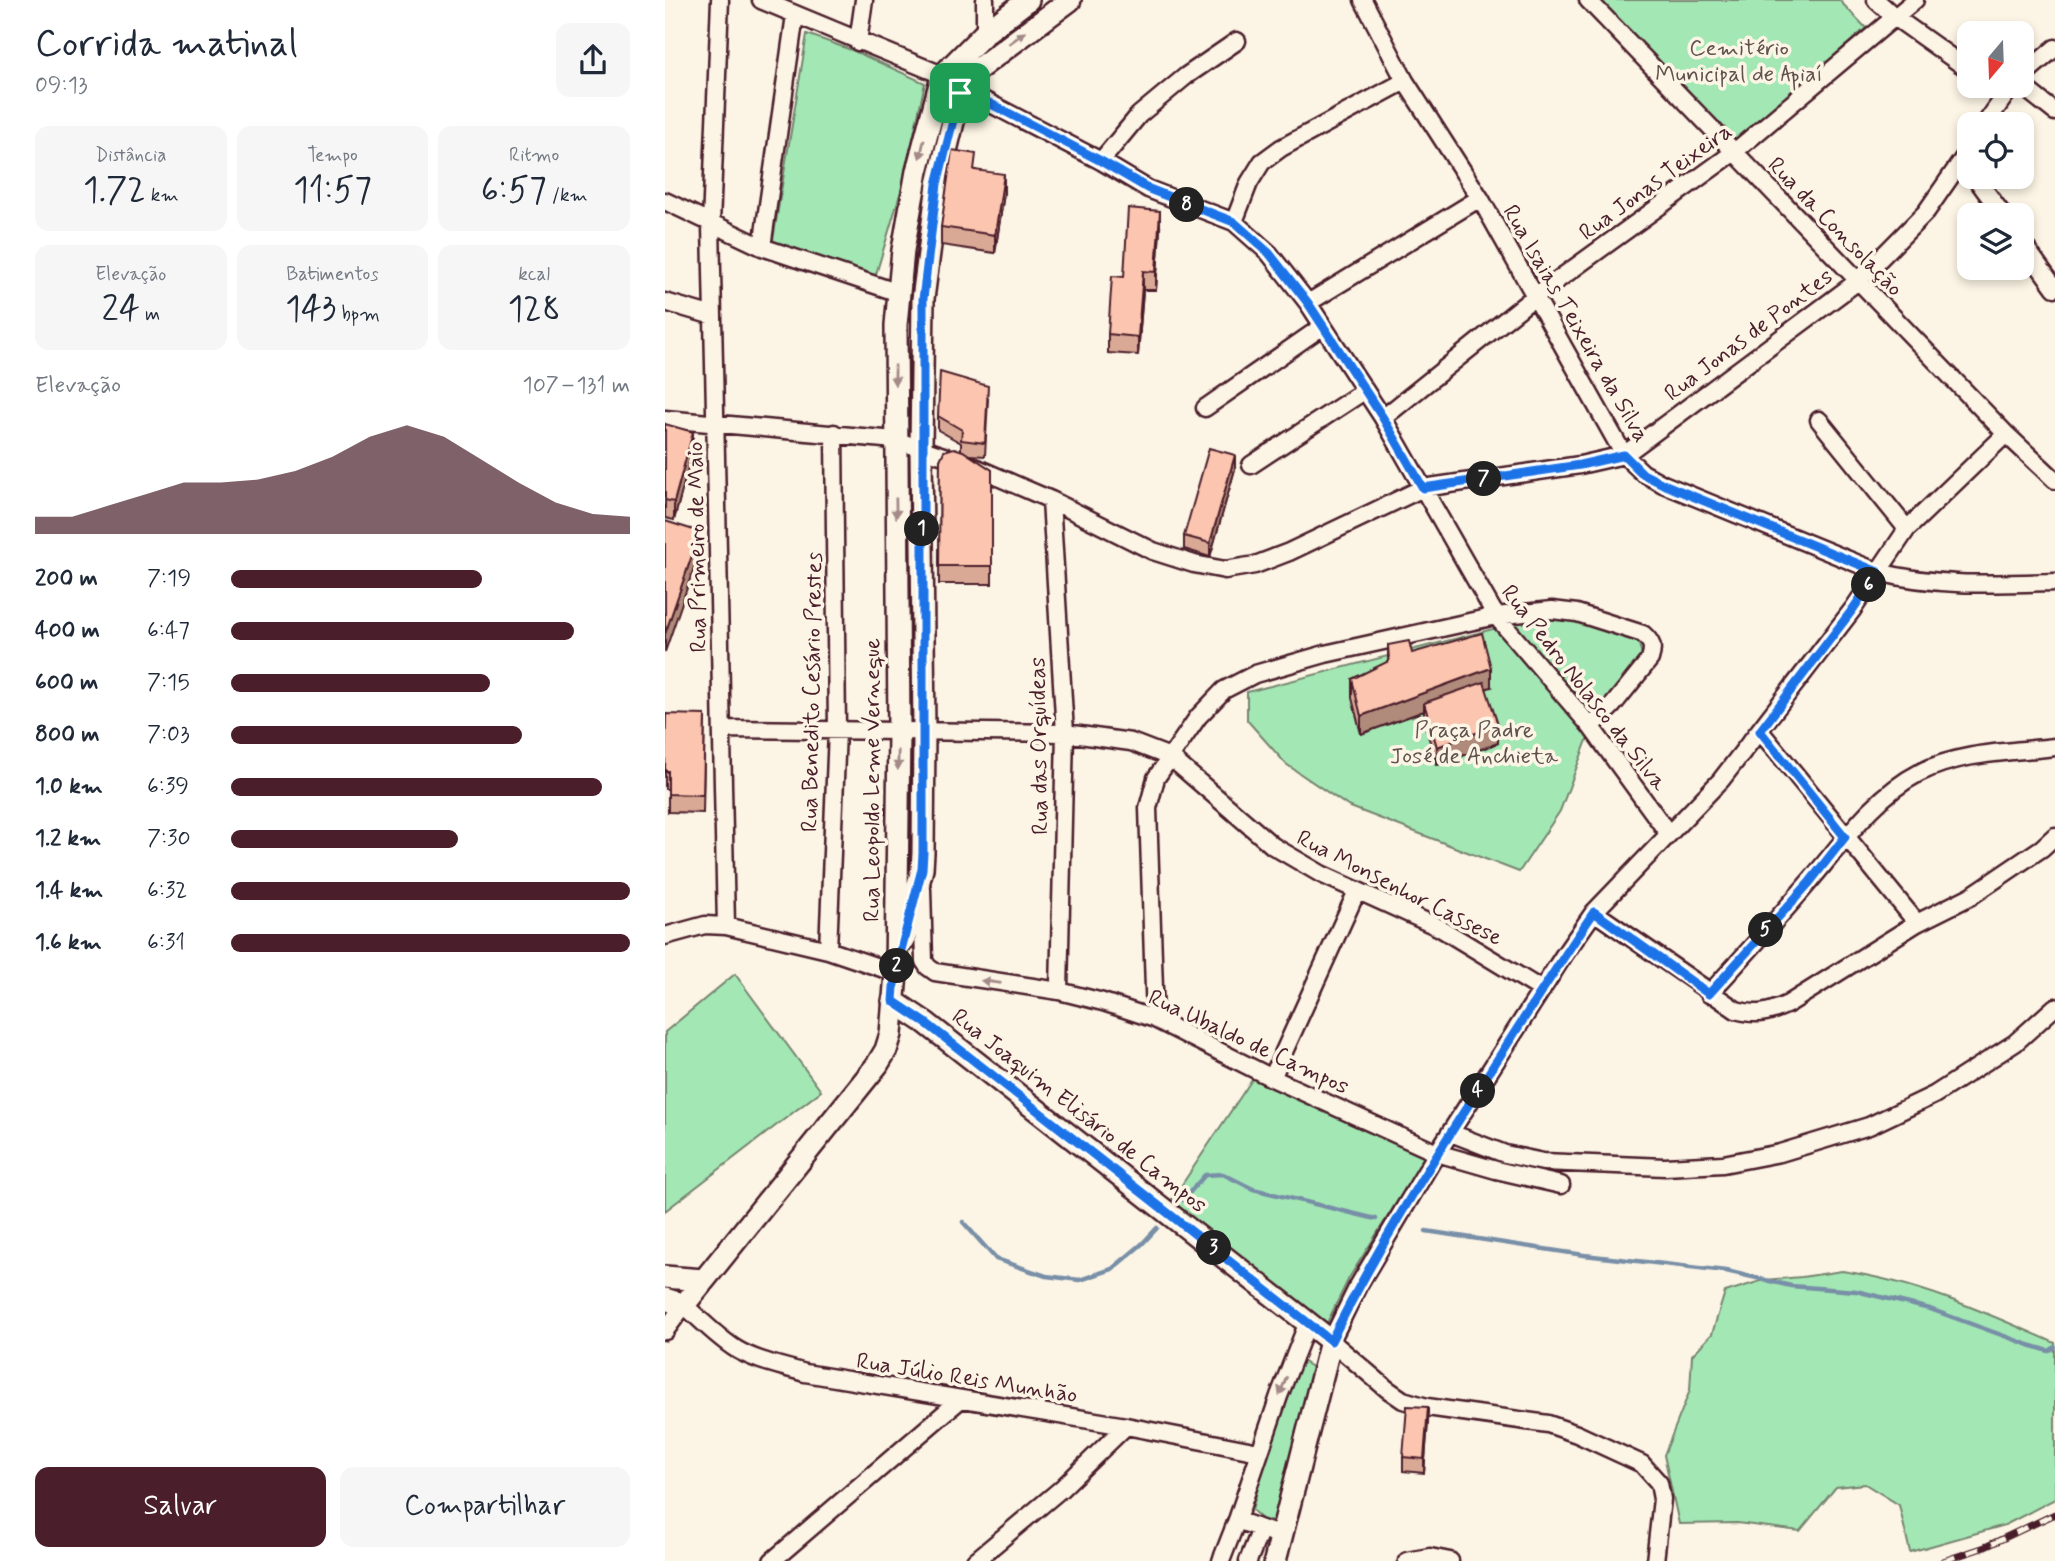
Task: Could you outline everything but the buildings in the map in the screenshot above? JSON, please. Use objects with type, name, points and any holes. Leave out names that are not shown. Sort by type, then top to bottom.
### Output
[{"type":"main road","points":[[953,81],[985,33],[1028,0]]},
{"type":"main road","points":[[953,81],[1070,0]]},
{"type":"main road","name":"Rua Leopoldo Leme Verneque","points":[[895,973],[899,731],[895,325],[903,250],[917,172],[953,81]]},
{"type":"main road","name":"Rua Leopoldo Leme Verneque","points":[[895,973],[922,869],[924,731],[921,448],[924,278],[953,81]]},
{"type":"main road","points":[[675,1302],[702,1280],[877,1065],[891,1034],[895,973]]},
{"type":"main road","name":"Rua Joaquim Elisário de Campos","points":[[893,1001],[926,1023],[1331,1341]]},
{"type":"main road","points":[[665,1277],[702,1280]]},
{"type":"main road","points":[[1275,1561],[1271,1533],[1331,1341]]},
{"type":"street","name":"Rua Primeiro de Maio","points":[[720,0],[711,223],[726,926]]},
{"type":"street","points":[[761,0],[953,81],[1149,189],[1234,222],[1249,183],[1262,162],[1281,148],[1405,81]]},
{"type":"street","points":[[858,42],[864,0]]},
{"type":"street","points":[[985,0],[985,33]]},
{"type":"street","name":"Rua Isaias Teixeira da Silva","points":[[1363,0],[1405,81],[1480,198],[1624,455],[1643,474],[1878,572],[1914,581],[1974,584],[2055,582]]},
{"type":"street","name":"Rua da Consolação","points":[[1588,0],[2006,435],[2055,480]]},
{"type":"street","points":[[1876,0],[1896,18],[1957,61]]},
{"type":"street","name":"Rua Jonas Teixeira","points":[[1383,418],[1534,297],[1733,153],[1915,0]]},
{"type":"street","points":[[762,247],[795,15]]},
{"type":"street","points":[[1101,161],[1139,116],[1186,76],[1237,41]]},
{"type":"street","points":[[2034,66],[2055,48]]},
{"type":"street","points":[[2034,95],[2055,112]]},
{"type":"street","name":"Rua Jonas de Pontes","points":[[665,419],[895,440],[968,464],[1051,500],[1153,551],[1194,564],[1225,570],[1255,565],[1289,552],[1423,488],[1580,465],[1624,455],[1858,281],[1926,212],[1957,172]]},
{"type":"street","points":[[1308,303],[1480,198]]},
{"type":"street","points":[[665,201],[762,247],[899,293]]},
{"type":"street","name":"Rua Pedro Nolasco da Silva","points":[[1234,222],[1269,253],[1308,303],[1383,418],[1496,616],[1591,727],[1668,833]]},
{"type":"street","points":[[2034,259],[2055,288]]},
{"type":"street","points":[[665,302],[713,316]]},
{"type":"street","points":[[1205,408],[1322,326]]},
{"type":"street","points":[[1251,465],[1364,391]]},
{"type":"street","points":[[1819,420],[1907,529]]},
{"type":"street","name":"Rua Benedito Cesário Prestes","points":[[828,950],[837,731],[834,433]]},
{"type":"street","points":[[1655,1561],[1662,1499],[1659,1483],[1642,1464],[1577,1434],[1548,1424],[1427,1407],[1403,1399],[1387,1389],[1331,1341],[1358,1286],[1437,1153],[1594,912],[1721,780],[1853,609],[1907,529],[2006,435]]},
{"type":"street","name":"Rua das Orquídeas","points":[[1051,500],[1065,733],[1059,992]]},
{"type":"street","points":[[1155,1019],[1148,808],[1156,778],[1198,717],[1224,690],[1255,674],[1325,654],[1496,616],[1552,610],[1577,613],[1643,634],[1651,641],[1653,650],[1650,659],[1613,705],[1591,727]]},
{"type":"street","name":"Rua Monsenhor Cassese","points":[[722,729],[1065,733],[1131,742],[1170,757],[1273,846],[1321,874],[1440,928],[1542,990]]},
{"type":"street","points":[[1760,731],[1917,923]]},
{"type":"street","points":[[1709,994],[1809,883],[1845,837],[1892,791],[1919,773],[1945,764],[1981,756],[2055,747]]},
{"type":"street","points":[[1594,912],[1709,994],[1736,1010],[1752,1015],[1767,1013],[1788,1004],[1917,923],[1971,896],[2042,848],[2055,836]]},
{"type":"street","name":"Rua Ubaldo de Campos","points":[[922,869],[924,961],[928,968],[942,975],[1059,992],[1103,1002],[1155,1019],[1272,1077],[1437,1153],[1561,1185]]},
{"type":"street","points":[[1272,1077],[1357,891]]},
{"type":"street","points":[[665,936],[705,925],[726,926],[828,950],[895,973]]},
{"type":"street","points":[[1451,1133],[1505,1154],[1542,1162],[1665,1167],[1723,1164],[1780,1153],[1869,1126],[1934,1095],[2015,1043],[2055,1007]]},
{"type":"street","points":[[665,1331],[675,1302]]},
{"type":"street","name":"Rua Júlio Reis Munhão","points":[[675,1302],[738,1350],[804,1373],[1126,1426],[1259,1452]]},
{"type":"street","points":[[1221,1561],[1308,1322]]},
{"type":"street","points":[[772,1561],[961,1399]]},
{"type":"street","points":[[975,1561],[1061,1489],[1126,1426]]},
{"type":"street","points":[[1237,1520],[1271,1533],[1248,1561]]},
{"type":"street","points":[[1407,1561],[1430,1558],[1450,1561]]},
{"type":"green space","name":"Cemitério Municipal de Apiaí","points":[[1596,0],[1839,0],[1866,28],[1734,144]]},
{"type":"green space","points":[[807,34],[854,51],[925,83],[903,184],[874,281],[772,246]]},
{"type":"green space","name":"Praça Padre José de Anchieta","points":[[1544,616],[1622,634],[1639,644],[1642,655],[1589,735],[1560,811],[1519,872],[1348,806],[1286,764],[1247,720],[1247,692]]},
{"type":"green space","points":[[735,974],[821,1091],[665,1211],[665,1032]]},
{"type":"green space","points":[[1253,1078],[1425,1157],[1349,1278],[1325,1327],[1293,1297],[1169,1204]]},
{"type":"green space","points":[[1842,1271],[1924,1290],[1977,1309],[2055,1343],[2055,1499],[2005,1525],[1910,1552],[1899,1505],[1865,1484],[1836,1487],[1800,1531],[1737,1523],[1679,1524],[1664,1455],[1690,1390],[1692,1355],[1712,1334],[1725,1292],[1764,1280]]},
{"type":"green space","points":[[1302,1361],[1321,1373],[1281,1510],[1273,1520],[1264,1521],[1252,1510],[1266,1458]]},
{"type":"waterway","points":[[1183,1200],[1205,1175],[1223,1174],[1253,1189],[1376,1219]]},
{"type":"waterway","points":[[963,1222],[996,1259],[1046,1276],[1080,1280],[1112,1269],[1157,1228]]},
{"type":"waterway","points":[[1426,1231],[1584,1255],[1726,1271],[1791,1286],[1856,1291],[1930,1309],[2049,1351],[2055,1347]]},
{"type":"railway","points":[[1943,1561],[1985,1547],[2055,1514]]},
{"type":"route","points":[[964,90],[1149,189],[1234,222],[1269,253],[1308,303],[1383,418],[1423,488],[1580,465],[1624,455],[1643,474],[1663,484],[1878,572],[1760,731],[1845,837],[1809,883],[1709,994],[1594,912],[1443,1143],[1358,1286],[1331,1341],[926,1023],[893,1001],[895,973],[916,895],[923,853],[921,448],[924,278],[937,184],[960,93],[964,90]]}]
